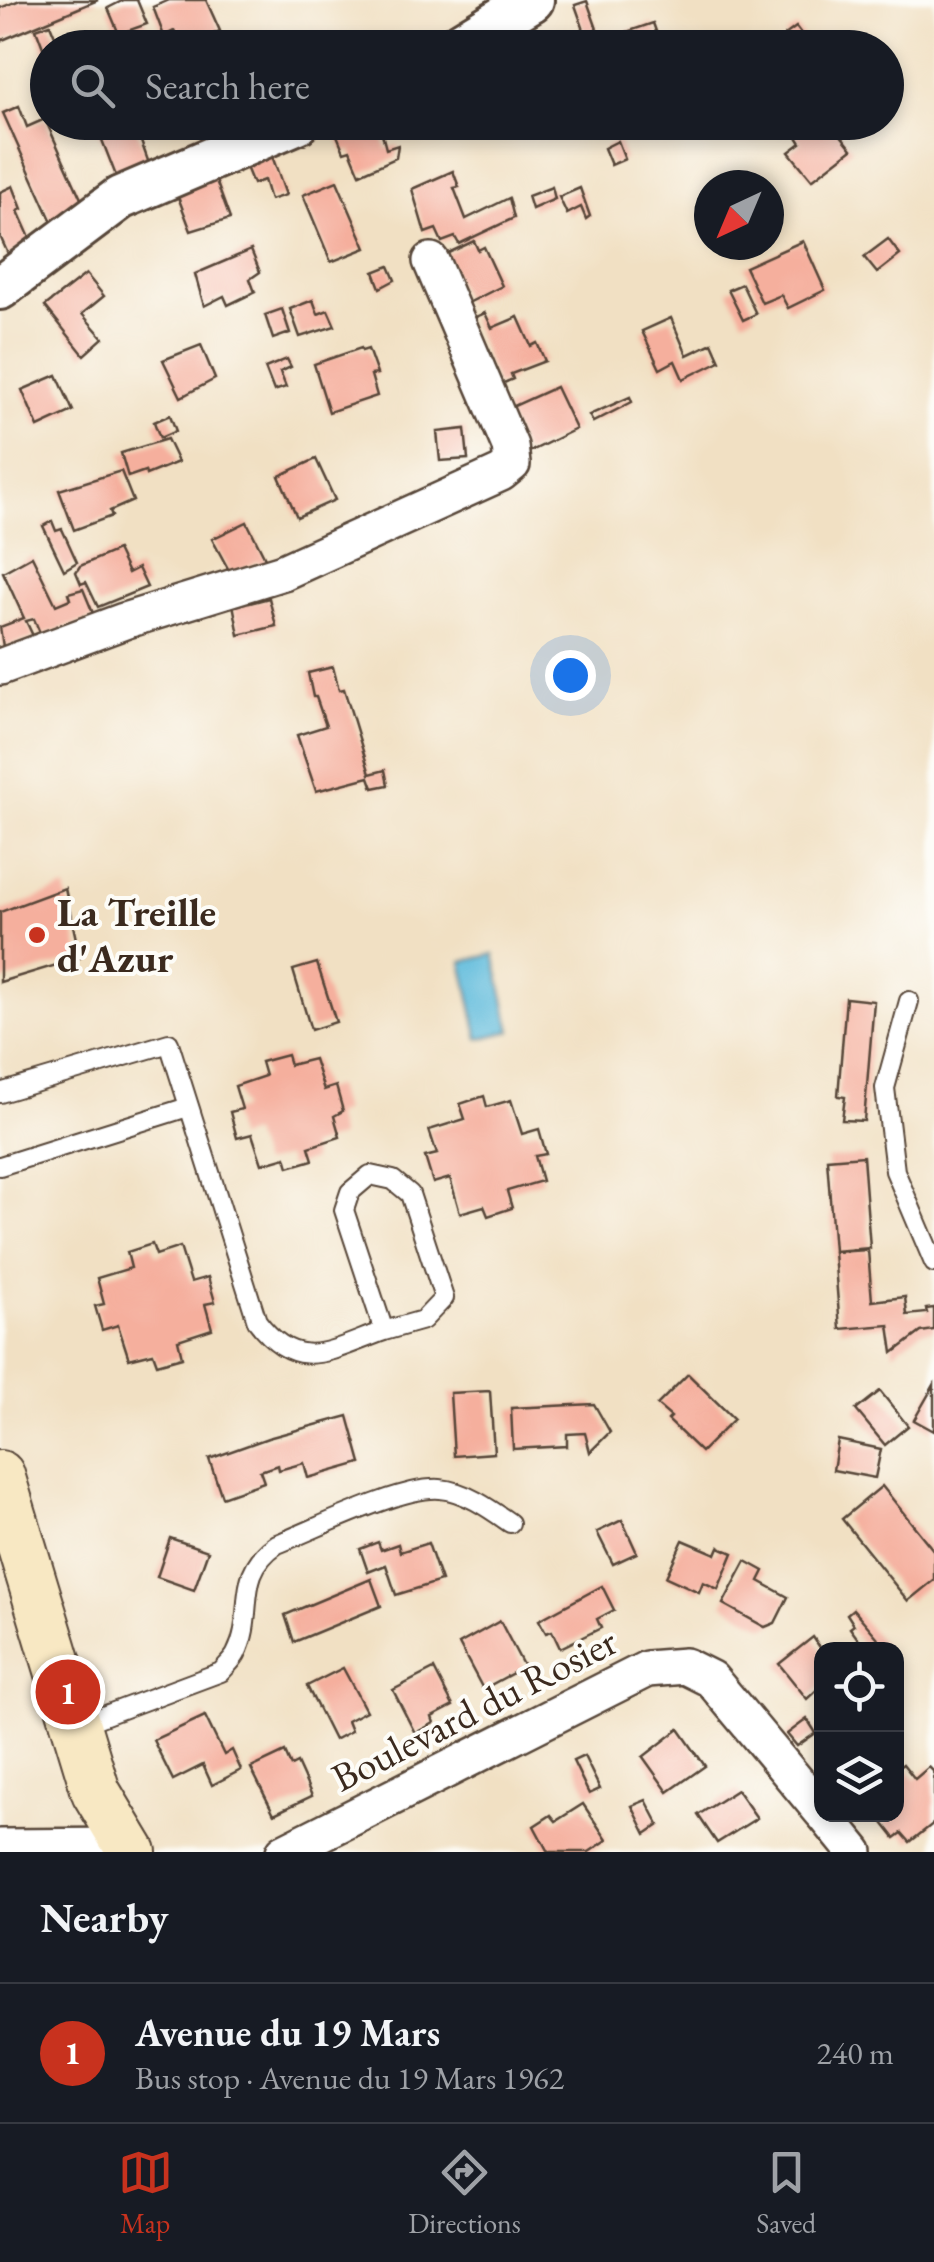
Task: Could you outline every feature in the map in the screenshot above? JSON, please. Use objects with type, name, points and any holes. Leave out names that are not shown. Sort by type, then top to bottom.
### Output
[{"type":"main road","points":[[0,1475],[96,1792],[130,1849]]},
{"type":"street","points":[[483,30],[532,0]]},
{"type":"street","points":[[0,288],[120,198],[256,140]]},
{"type":"street","points":[[0,667],[124,621],[283,572],[501,474],[512,464],[510,446],[432,260]]},
{"type":"street","name":"Boulevard du Rosier","points":[[284,1852],[647,1669],[685,1666],[711,1679],[814,1802]]},
{"type":"street","name":"Boulevard du Rosier","points":[[830,1822],[855,1852]]},
{"type":"street","points":[[0,1846],[130,1849]]},
{"type":"lane","points":[[909,1001],[884,1088],[895,1172],[934,1263]]},
{"type":"lane","points":[[0,1094],[168,1043],[257,1321],[271,1340],[304,1355],[422,1320],[444,1298],[410,1194],[392,1180],[370,1175],[350,1192],[344,1210],[384,1330]]},
{"type":"lane","points":[[0,1166],[188,1107]]},
{"type":"lane","points":[[78,1725],[221,1672],[236,1656],[241,1642],[250,1576],[262,1554],[277,1544],[403,1494],[440,1489],[485,1506],[510,1523]]},
{"type":"water","points":[[494,954],[511,1031],[479,1039],[462,962]]},
{"type":"building","points":[[20,0],[98,0],[0,41],[0,8]]},
{"type":"building","points":[[124,0],[137,0],[147,24],[117,30],[108,8]]},
{"type":"building","points":[[169,0],[206,0],[220,30],[162,30],[153,7]]},
{"type":"building","points":[[587,1],[597,29],[584,30],[575,5]]},
{"type":"building","points":[[653,23],[656,30],[632,30]]},
{"type":"building","points":[[19,106],[27,127],[30,126],[30,140],[54,140],[82,201],[53,224],[3,113]]},
{"type":"building","points":[[102,140],[141,140],[151,169],[118,181]]},
{"type":"building","points":[[339,140],[384,140],[386,149],[398,145],[396,158],[360,174],[350,150],[344,152]]},
{"type":"building","points":[[799,140],[845,140],[852,149],[812,180],[789,152],[801,143]]},
{"type":"building","points":[[618,141],[625,159],[611,165],[604,148]]},
{"type":"building","points":[[271,153],[286,195],[270,200],[264,180],[253,184],[244,162]]},
{"type":"building","points":[[453,171],[459,187],[454,188],[466,219],[509,198],[514,218],[459,244],[455,237],[442,242],[436,229],[425,233],[412,189]]},
{"type":"building","points":[[214,175],[230,219],[191,231],[175,189]]},
{"type":"building","points":[[337,181],[366,248],[331,262],[303,195]]},
{"type":"building","points":[[13,186],[22,209],[18,211],[31,240],[9,256],[0,236],[0,192]]},
{"type":"building","points":[[552,187],[555,199],[532,209],[528,196]]},
{"type":"building","points":[[580,188],[590,216],[586,219],[581,207],[567,214],[559,197]]},
{"type":"building","points":[[888,239],[900,255],[877,273],[864,257]]},
{"type":"building","points":[[474,241],[478,250],[484,247],[502,286],[466,304],[446,254]]},
{"type":"building","points":[[803,241],[825,290],[788,308],[781,295],[762,303],[745,267],[761,260],[784,260],[784,250]]},
{"type":"building","points":[[251,250],[260,272],[250,279],[255,292],[228,305],[224,296],[204,306],[195,274]]},
{"type":"building","points":[[389,266],[395,280],[380,288],[374,272]]},
{"type":"building","points":[[86,274],[104,296],[82,314],[103,338],[84,355],[45,306]]},
{"type":"building","points":[[742,284],[756,314],[743,320],[728,290]]},
{"type":"building","points":[[313,300],[318,314],[328,310],[335,326],[300,337],[290,309]]},
{"type":"building","points":[[282,309],[290,333],[273,339],[265,315]]},
{"type":"building","points":[[485,313],[492,328],[518,317],[531,346],[537,343],[545,361],[511,374],[513,379],[497,386],[471,319]]},
{"type":"building","points":[[671,318],[687,355],[712,343],[720,361],[683,379],[675,361],[660,369],[642,331]]},
{"type":"building","points":[[201,345],[215,379],[181,397],[163,360]]},
{"type":"building","points":[[368,349],[377,374],[371,375],[377,396],[329,412],[314,364]]},
{"type":"building","points":[[287,359],[291,367],[280,372],[286,387],[274,391],[265,368]]},
{"type":"building","points":[[57,375],[73,411],[38,427],[22,390]]},
{"type":"building","points":[[556,387],[576,429],[525,454],[505,410]]},
{"type":"building","points":[[630,397],[632,402],[593,422],[589,415]]},
{"type":"building","points":[[170,415],[176,431],[160,438],[154,422]]},
{"type":"building","points":[[465,429],[468,459],[440,461],[437,432]]},
{"type":"building","points":[[167,439],[178,462],[146,475],[145,471],[128,477],[121,453]]},
{"type":"building","points":[[316,459],[335,500],[297,517],[279,476]]},
{"type":"building","points":[[121,471],[133,501],[110,511],[112,516],[74,530],[59,490]]},
{"type":"building","points":[[52,521],[56,531],[62,529],[77,562],[64,570],[43,526]]},
{"type":"building","points":[[247,522],[268,564],[261,566],[259,561],[231,574],[212,539]]},
{"type":"building","points":[[117,550],[128,573],[138,568],[147,587],[98,607],[86,582],[81,584],[76,572],[80,566]]},
{"type":"building","points":[[32,556],[56,605],[70,599],[68,593],[83,589],[95,618],[41,635],[34,619],[26,621],[34,638],[3,647],[0,627],[24,618],[3,572]]},
{"type":"building","points":[[248,595],[250,603],[269,598],[276,626],[239,635],[232,599]]},
{"type":"building","points":[[333,667],[339,690],[344,689],[370,774],[385,770],[388,785],[373,788],[369,777],[316,791],[297,735],[326,726],[308,673]]},
{"type":"building","name":"La Treille d'Azur","points":[[65,888],[80,958],[0,982],[0,912]]},
{"type":"building","points":[[317,963],[336,1022],[311,1030],[293,970]]},
{"type":"building","points":[[846,998],[874,1001],[864,1121],[842,1120],[845,1097],[838,1096]]},
{"type":"building","points":[[287,1055],[290,1065],[314,1059],[324,1090],[336,1086],[343,1111],[334,1116],[340,1137],[309,1147],[313,1160],[289,1167],[286,1157],[262,1164],[252,1134],[237,1138],[230,1112],[242,1109],[235,1086],[265,1076],[261,1062]]},
{"type":"building","points":[[484,1096],[487,1107],[511,1100],[522,1134],[539,1129],[546,1154],[535,1156],[542,1181],[507,1191],[512,1208],[488,1216],[484,1206],[460,1213],[450,1178],[433,1183],[425,1157],[437,1154],[429,1130],[465,1119],[460,1104]]},
{"type":"building","points":[[863,1156],[870,1248],[834,1251],[827,1159]]},
{"type":"building","points":[[152,1244],[156,1255],[180,1247],[191,1282],[208,1277],[215,1302],[205,1304],[212,1329],[178,1340],[182,1357],[157,1364],[153,1353],[129,1359],[118,1325],[102,1330],[95,1306],[104,1304],[97,1278],[131,1268],[127,1252]]},
{"type":"building","points":[[868,1250],[872,1301],[905,1297],[907,1315],[927,1313],[926,1309],[934,1308],[934,1330],[921,1332],[893,1353],[889,1325],[840,1329],[834,1252]]},
{"type":"building","points":[[688,1374],[734,1419],[701,1452],[657,1405]]},
{"type":"building","points":[[934,1385],[934,1431],[914,1420]]},
{"type":"building","points":[[490,1391],[494,1453],[454,1456],[450,1393]]},
{"type":"building","points":[[880,1391],[908,1426],[885,1445],[856,1410]]},
{"type":"building","points":[[594,1404],[610,1432],[590,1452],[585,1433],[567,1434],[567,1446],[513,1449],[511,1408]]},
{"type":"building","points":[[348,1416],[361,1463],[308,1478],[304,1463],[279,1470],[278,1465],[260,1471],[264,1482],[222,1497],[209,1459]]},
{"type":"building","points":[[838,1440],[881,1449],[875,1478],[833,1470]]},
{"type":"building","points":[[882,1486],[934,1551],[934,1580],[908,1601],[842,1519]]},
{"type":"building","points":[[622,1520],[637,1553],[613,1564],[597,1532]]},
{"type":"building","points":[[170,1538],[208,1551],[194,1590],[157,1577]]},
{"type":"building","points":[[683,1540],[716,1554],[719,1547],[733,1553],[718,1589],[703,1582],[699,1592],[666,1577]]},
{"type":"building","points":[[378,1542],[381,1550],[398,1544],[400,1552],[428,1543],[441,1581],[396,1595],[386,1565],[368,1572],[360,1549]]},
{"type":"building","points":[[746,1561],[764,1571],[759,1581],[788,1597],[775,1623],[765,1627],[723,1604]]},
{"type":"building","points":[[371,1579],[381,1606],[294,1642],[285,1615]]},
{"type":"building","points":[[602,1586],[614,1610],[597,1619],[601,1628],[560,1648],[552,1631],[546,1633],[539,1620]]},
{"type":"building","points":[[853,1609],[880,1642],[860,1642],[850,1628],[854,1625],[847,1614]]},
{"type":"building","points":[[500,1621],[524,1667],[483,1689],[459,1644]]},
{"type":"building","points":[[813,1637],[816,1642],[814,1692],[807,1699],[779,1664]]},
{"type":"building","points":[[343,1668],[366,1711],[347,1721],[351,1731],[334,1740],[307,1686]]},
{"type":"building","points":[[434,1669],[453,1706],[432,1717],[434,1723],[415,1733],[393,1690]]},
{"type":"building","points":[[205,1716],[224,1755],[232,1750],[241,1770],[212,1785],[203,1765],[173,1780],[153,1740]]},
{"type":"building","points":[[807,1719],[814,1730],[814,1734],[797,1746],[787,1734]]},
{"type":"building","points":[[679,1729],[705,1766],[668,1792],[643,1757]]},
{"type":"building","points":[[285,1752],[291,1766],[297,1763],[312,1796],[274,1814],[251,1768]]},
{"type":"building","points":[[584,1756],[600,1789],[589,1794],[573,1761]]},
{"type":"building","points":[[904,1765],[915,1779],[929,1767],[934,1772],[934,1823],[910,1842],[902,1833],[895,1838],[882,1822],[904,1822]]},
{"type":"building","points":[[737,1790],[757,1818],[717,1843],[698,1815]]},
{"type":"building","points":[[646,1800],[659,1825],[646,1834],[632,1806]]},
{"type":"building","points":[[583,1804],[607,1840],[589,1852],[548,1852],[534,1826],[551,1815],[556,1821]]},
{"type":"place","name":"La Treille d'Azur","points":[[37,935]]},
{"type":"place","name":"Avenue du 19 Mars","points":[[68,1692]]}]
